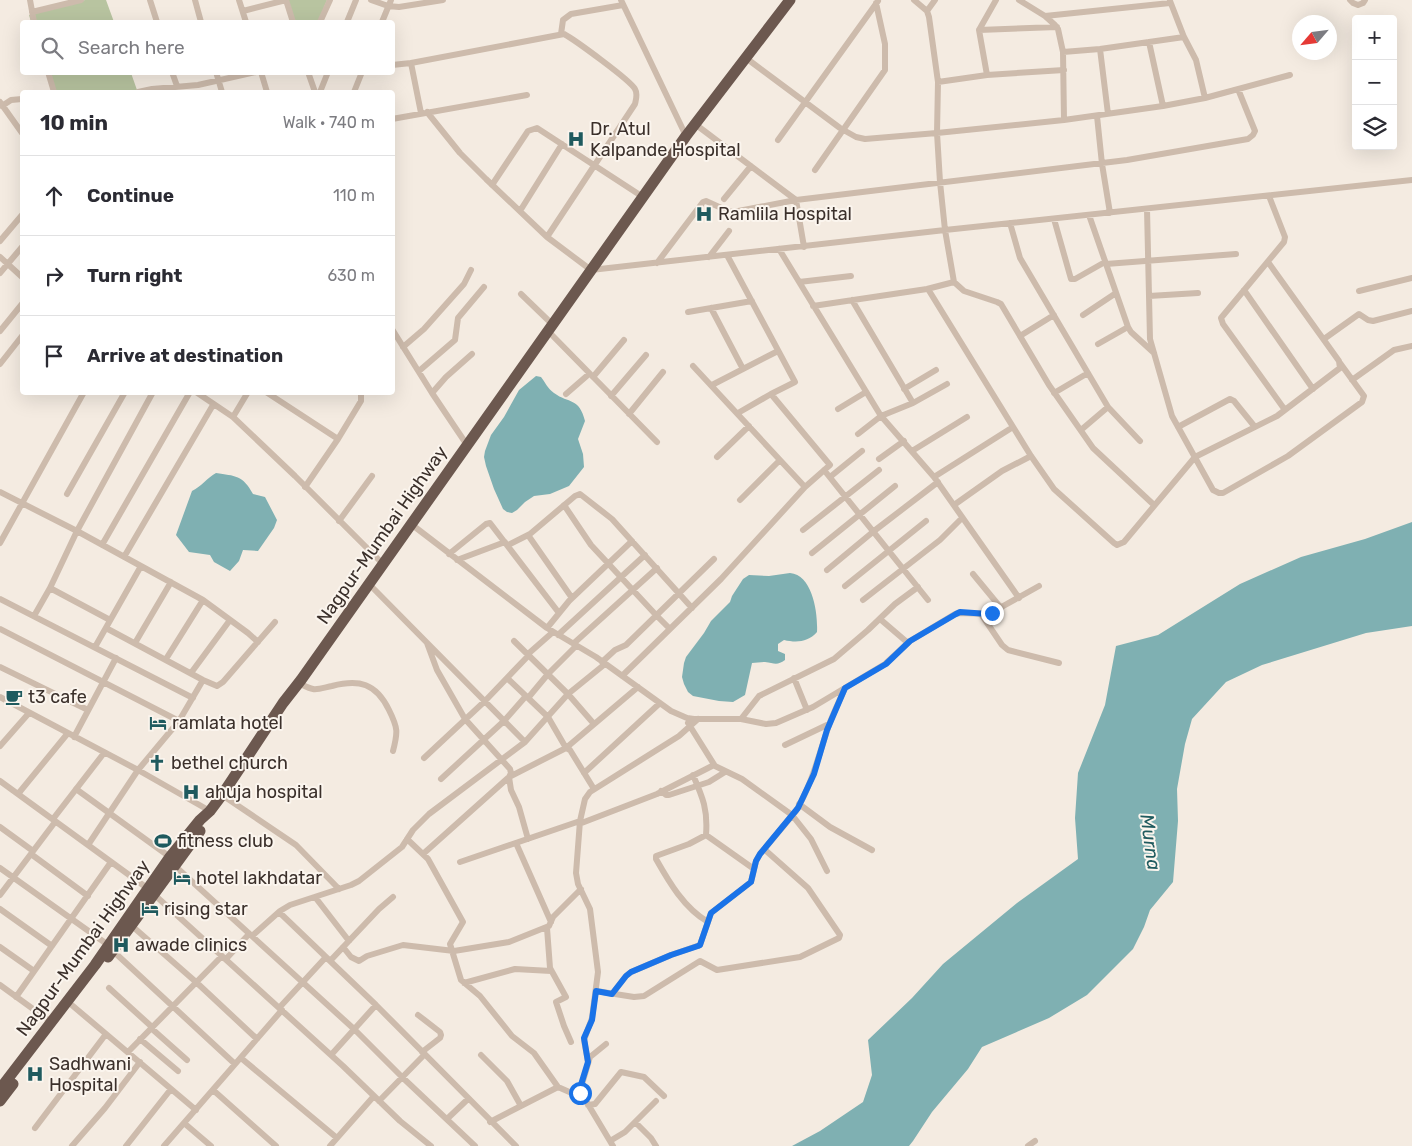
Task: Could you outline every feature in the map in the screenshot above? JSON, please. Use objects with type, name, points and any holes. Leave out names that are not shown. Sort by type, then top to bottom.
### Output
[{"type":"highway","name":"Nagpur-Mumbai Highway","points":[[112,948],[173,862],[205,824],[210,811],[283,703],[686,136],[790,0]]},
{"type":"highway","points":[[0,1101],[70,1003],[112,948],[132,926],[151,892]]},
{"type":"highway","name":"Nagpur-Mumbai Highway","points":[[0,1089],[51,1022],[70,1003]]},
{"type":"street","points":[[30,0],[34,20]]},
{"type":"street","points":[[32,12],[81,0]]},
{"type":"street","points":[[150,0],[156,20]]},
{"type":"street","points":[[194,0],[200,20]]},
{"type":"street","points":[[240,0],[245,20]]},
{"type":"street","points":[[243,11],[286,0],[292,20]]},
{"type":"street","points":[[321,20],[330,0]]},
{"type":"street","points":[[348,20],[356,0]]},
{"type":"street","points":[[371,0],[390,3],[399,7],[443,0]]},
{"type":"street","points":[[914,0],[927,11],[929,17],[938,82],[936,133],[944,230],[954,282],[964,291],[999,302],[1054,393],[1096,451],[1154,505]]},
{"type":"street","points":[[927,11],[935,0]]},
{"type":"street","points":[[986,75],[979,30],[996,0]]},
{"type":"street","points":[[1018,0],[1045,16],[1057,27],[1063,52],[1064,120]]},
{"type":"street","points":[[1350,0],[1353,4],[1361,5],[1365,0]]},
{"type":"street","points":[[778,140],[877,1]]},
{"type":"street","points":[[816,170],[886,70],[885,44],[877,1]]},
{"type":"street","points":[[561,34],[563,20],[571,14],[622,2],[686,136]]},
{"type":"street","points":[[1045,16],[1170,2],[1197,63],[1206,98]]},
{"type":"street","points":[[383,20],[390,3]]},
{"type":"street","points":[[979,30],[1057,27]]},
{"type":"street","points":[[395,65],[561,34],[567,35],[634,87],[637,94],[636,104],[547,237]]},
{"type":"street","points":[[1063,52],[1100,49],[1184,37]]},
{"type":"street","points":[[1149,42],[1163,106]]},
{"type":"street","points":[[1100,49],[1108,114]]},
{"type":"street","points":[[746,58],[804,102],[856,137],[865,139],[1097,116],[1206,98],[1290,75]]},
{"type":"street","points":[[411,63],[424,113],[460,153],[547,237],[591,270],[1412,180]]},
{"type":"street","points":[[938,82],[986,75],[1064,70]]},
{"type":"street","points":[[49,75],[53,90]]},
{"type":"street","points":[[173,75],[177,86]]},
{"type":"street","points":[[217,75],[221,90]]},
{"type":"street","points":[[147,90],[198,85],[242,75]]},
{"type":"street","points":[[262,75],[266,90]]},
{"type":"street","points":[[309,75],[314,90]]},
{"type":"street","points":[[321,90],[327,75]]},
{"type":"street","points":[[355,90],[361,75]]},
{"type":"street","points":[[656,263],[704,201],[708,201],[731,212],[796,200],[1102,164],[1251,138],[1255,130],[1238,89]]},
{"type":"street","points":[[395,118],[527,95]]},
{"type":"street","points":[[20,99],[1,104],[20,130]]},
{"type":"street","points":[[1097,116],[1110,213]]},
{"type":"street","points":[[695,124],[796,200],[804,246]]},
{"type":"street","points":[[492,185],[526,135],[531,129],[536,128],[643,197]]},
{"type":"street","points":[[520,211],[562,144]]},
{"type":"street","points":[[724,198],[751,166]]},
{"type":"street","points":[[1269,196],[1285,239],[1283,244],[1222,316],[1222,321],[1285,410]]},
{"type":"street","points":[[1147,209],[1150,337],[1171,414],[1213,490],[1219,493],[1223,493],[1288,456],[1362,402],[1364,396],[1268,262]]},
{"type":"street","points":[[1089,215],[1128,327],[1155,354]]},
{"type":"street","points":[[0,241],[20,217]]},
{"type":"street","points":[[1054,219],[1072,278],[1075,279],[1105,263],[1236,254]]},
{"type":"street","points":[[1010,223],[1020,258],[1108,407],[1140,441]]},
{"type":"street","points":[[709,257],[729,231]]},
{"type":"street","points":[[0,273],[20,249]]},
{"type":"street","points":[[778,249],[882,416],[936,480],[1019,598]]},
{"type":"street","points":[[727,255],[795,382],[738,413]]},
{"type":"street","points":[[0,257],[20,275]]},
{"type":"street","points":[[403,347],[424,329],[464,284],[471,270]]},
{"type":"street","points":[[799,282],[852,276]]},
{"type":"street","points":[[1359,291],[1412,278]]},
{"type":"street","points":[[813,306],[928,289],[954,282]]},
{"type":"street","points":[[419,371],[455,340],[460,316],[484,286]]},
{"type":"street","points":[[928,289],[1031,456],[1054,489],[1114,543],[1121,544],[1195,457],[1277,416],[1339,370],[1340,364]]},
{"type":"street","points":[[1244,290],[1313,389]]},
{"type":"street","points":[[1149,296],[1198,292]]},
{"type":"street","points":[[1083,316],[1116,293]]},
{"type":"street","points":[[521,294],[591,375],[657,442]]},
{"type":"street","points":[[852,300],[913,404]]},
{"type":"street","points":[[688,312],[752,301]]},
{"type":"street","points":[[0,331],[20,306]]},
{"type":"street","points":[[711,308],[743,369]]},
{"type":"street","points":[[1324,339],[1358,314],[1373,321],[1412,311]]},
{"type":"street","points":[[1020,336],[1054,315]]},
{"type":"street","points":[[1098,344],[1128,327]]},
{"type":"street","points":[[395,334],[467,445]]},
{"type":"street","points":[[0,364],[20,339]]},
{"type":"street","points":[[566,394],[591,375],[624,340]]},
{"type":"street","points":[[1352,380],[1394,350],[1412,346]]},
{"type":"street","points":[[712,385],[778,351]]},
{"type":"street","points":[[432,393],[446,377],[472,354]]},
{"type":"street","points":[[611,396],[646,355]]},
{"type":"street","points":[[693,366],[805,487]]},
{"type":"street","points":[[904,389],[936,370]]},
{"type":"street","points":[[629,414],[663,372]]},
{"type":"street","points":[[1054,393],[1088,373]]},
{"type":"street","points":[[858,434],[882,416],[913,404],[947,384]]},
{"type":"street","points":[[838,409],[866,392]]},
{"type":"street","points":[[622,676],[722,579],[805,487],[830,465],[772,394]]},
{"type":"street","points":[[0,543],[82,395]]},
{"type":"street","points":[[67,494],[123,395]]},
{"type":"street","points":[[34,616],[50,588],[77,531],[151,395]]},
{"type":"street","points":[[102,545],[188,395]]},
{"type":"street","points":[[200,395],[233,418],[295,476],[383,564]]},
{"type":"street","points":[[233,418],[246,395]]},
{"type":"street","points":[[271,395],[338,439]]},
{"type":"street","points":[[305,487],[338,439],[361,401],[361,395]]},
{"type":"street","points":[[1178,427],[1230,399],[1234,401],[1255,427]]},
{"type":"street","points":[[124,557],[214,405]]},
{"type":"street","points":[[1081,430],[1108,407]]},
{"type":"street","points":[[912,451],[967,417]]},
{"type":"street","points":[[718,458],[749,426]]},
{"type":"street","points":[[828,570],[936,480],[1013,427]]},
{"type":"street","points":[[879,459],[904,441]]},
{"type":"street","points":[[830,477],[862,451]]},
{"type":"street","points":[[954,505],[1002,471],[1031,456]]},
{"type":"street","points":[[740,500],[780,460]]},
{"type":"street","points":[[824,470],[928,600]]},
{"type":"street","points":[[803,530],[878,470]]},
{"type":"street","points":[[339,521],[372,476]]},
{"type":"street","points":[[812,553],[895,486]]},
{"type":"street","points":[[0,492],[77,531],[203,600],[258,642]]},
{"type":"street","points":[[457,560],[528,536],[576,494],[580,494],[610,517],[692,608]]},
{"type":"street","points":[[564,505],[590,545],[670,628]]},
{"type":"street","points":[[863,600],[940,540],[962,518]]},
{"type":"street","points":[[845,586],[926,521]]},
{"type":"street","points":[[450,554],[488,523],[492,524],[559,613]]},
{"type":"street","points":[[411,524],[553,632],[603,663],[671,710],[684,717],[698,719],[741,719],[771,724],[807,710],[886,664],[908,643],[958,613],[990,614],[1039,586]]},
{"type":"street","points":[[528,536],[572,598]]},
{"type":"street","points":[[553,632],[559,613],[572,598],[632,542]]},
{"type":"street","points":[[424,758],[553,632],[645,555]]},
{"type":"street","points":[[128,1052],[196,982],[279,912],[290,905],[355,884],[402,847],[414,828],[429,814],[525,742],[568,694],[615,650],[626,645],[714,559]]},
{"type":"street","points":[[95,647],[141,566]]},
{"type":"street","points":[[441,779],[527,697],[574,645],[657,568]]},
{"type":"street","points":[[973,574],[1001,608]]},
{"type":"street","points":[[135,644],[171,582]]},
{"type":"street","points":[[369,584],[525,742]]},
{"type":"street","points":[[741,719],[759,696],[834,659],[895,604],[918,587]]},
{"type":"street","points":[[50,588],[110,620]]},
{"type":"street","points":[[0,599],[193,698]]},
{"type":"street","points":[[166,660],[203,600]]},
{"type":"street","points":[[981,614],[1002,645],[1008,650],[1059,663]]},
{"type":"street","points":[[880,619],[908,643]]},
{"type":"street","points":[[191,673],[230,620]]},
{"type":"street","points":[[106,628],[214,685],[220,684],[275,622]]},
{"type":"street","points":[[0,629],[179,721]]},
{"type":"street","points":[[514,641],[568,694],[594,724]]},
{"type":"street","points":[[427,643],[437,670],[465,719],[511,771],[509,777],[511,790],[519,807],[528,839]]},
{"type":"street","points":[[18,794],[71,735],[88,710],[116,658]]},
{"type":"street","points":[[0,667],[88,710]]},
{"type":"street","points":[[507,678],[548,717],[566,748],[570,750],[594,789]]},
{"type":"street","points":[[794,678],[807,710]]},
{"type":"street","points":[[88,845],[138,770],[179,721],[203,680]]},
{"type":"street","points":[[298,683],[313,690],[348,682],[372,687],[386,704],[396,727],[397,734],[394,751]]},
{"type":"street","points":[[423,854],[509,777],[566,748],[638,687]]},
{"type":"street","points":[[612,994],[631,972],[698,946],[702,942],[712,912],[751,882],[758,857],[792,815],[814,774],[829,724],[845,688]]},
{"type":"street","points":[[0,697],[138,770],[210,811]]},
{"type":"street","points":[[584,772],[660,703]]},
{"type":"street","points":[[0,746],[29,713]]},
{"type":"street","points":[[684,717],[714,765],[742,779],[792,815],[811,839],[828,871]]},
{"type":"street","points":[[588,1062],[584,1040],[592,1020],[598,972],[590,908],[577,881],[576,874],[580,823],[585,799],[594,789],[679,736],[698,719]]},
{"type":"street","points":[[786,745],[829,724]]},
{"type":"street","points":[[0,895],[104,753]]},
{"type":"street","points":[[460,862],[580,823],[661,791],[714,765]]},
{"type":"street","points":[[661,791],[669,795],[711,781],[725,772]]},
{"type":"street","points":[[693,775],[704,804],[707,820],[706,835]]},
{"type":"street","points":[[0,781],[151,892],[331,1055],[400,1122],[431,1146]]},
{"type":"street","points":[[76,789],[110,812],[173,862],[354,1029],[475,1146]]},
{"type":"street","points":[[222,795],[296,845],[340,889]]},
{"type":"street","points":[[799,804],[834,830],[872,850]]},
{"type":"street","points":[[0,827],[88,896]]},
{"type":"street","points":[[706,835],[754,869]]},
{"type":"street","points":[[706,835],[689,844],[657,855],[656,859],[671,885],[700,918],[708,922]]},
{"type":"street","points":[[408,839],[428,859],[463,922],[450,944],[459,977],[482,998],[512,1036],[534,1053],[558,1087],[583,1098]]},
{"type":"street","points":[[516,843],[549,925],[551,971],[566,997],[556,1002],[571,1042]]},
{"type":"street","points":[[596,991],[634,997],[644,996],[700,961],[717,970],[800,957],[839,938],[840,935],[808,888],[764,849]]},
{"type":"street","points":[[16,997],[111,862]]},
{"type":"street","points":[[0,868],[112,948],[235,1064]]},
{"type":"street","points":[[343,947],[351,957],[359,960],[403,945],[457,950],[510,942],[549,925],[553,917],[581,889]]},
{"type":"street","points":[[315,897],[349,941]]},
{"type":"street","points":[[164,1146],[241,1058],[302,983],[343,947],[393,897]]},
{"type":"street","points":[[0,909],[52,946]]},
{"type":"street","points":[[279,912],[516,1146]]},
{"type":"street","points":[[132,926],[257,1039]]},
{"type":"street","points":[[0,947],[34,971]]},
{"type":"street","points":[[464,983],[515,969],[551,971]]},
{"type":"street","points":[[0,985],[51,1022]]},
{"type":"street","points":[[109,988],[187,1060]]},
{"type":"street","points":[[70,1003],[196,1110]]},
{"type":"street","points":[[331,1055],[376,1006]]},
{"type":"street","points":[[330,1146],[440,1038],[440,1032],[418,1015]]},
{"type":"street","points":[[34,1128],[106,1034]]},
{"type":"street","points":[[140,1039],[178,1071]]},
{"type":"street","points":[[606,1044],[592,1054],[580,1093],[610,1144],[623,1134],[656,1101]]},
{"type":"street","points":[[481,1056],[507,1081],[521,1106]]},
{"type":"street","points":[[241,1058],[337,1138]]},
{"type":"street","points":[[72,1146],[140,1062]]},
{"type":"street","points":[[588,1105],[595,1104],[621,1072],[644,1077],[664,1096]]},
{"type":"street","points":[[490,1122],[558,1087]]},
{"type":"street","points":[[126,1146],[171,1089]]},
{"type":"street","points":[[213,1090],[276,1146]]},
{"type":"street","points":[[447,1119],[468,1099]]},
{"type":"street","points":[[635,1122],[651,1138],[656,1146]]},
{"type":"street","points":[[184,1123],[211,1146]]},
{"type":"street","points":[[1028,1146],[1034,1141]]},
{"type":"green space","points":[[85,0],[106,0],[113,20],[30,20],[29,15]]},
{"type":"green space","points":[[288,0],[327,0],[319,20],[294,20]]},
{"type":"green space","points":[[48,75],[132,75],[137,90],[56,90]]},
{"type":"water","points":[[536,376],[541,377],[554,393],[577,404],[583,413],[585,421],[578,439],[583,454],[584,467],[569,486],[550,494],[534,496],[512,513],[503,509],[494,489],[486,466],[485,451],[491,435],[504,417],[519,390]]},
{"type":"water","points":[[216,473],[238,478],[246,483],[253,494],[265,497],[277,520],[274,528],[258,551],[243,550],[239,561],[230,571],[214,562],[210,555],[189,552],[176,535],[192,491]]},
{"type":"water","name":"Murna","points":[[1412,522],[1412,626],[1366,633],[1262,665],[1226,682],[1192,719],[1185,744],[1177,789],[1178,821],[1173,882],[1150,910],[1133,949],[1087,995],[1049,1018],[982,1047],[968,1069],[932,1112],[909,1146],[792,1146],[820,1131],[863,1102],[872,1075],[868,1040],[912,998],[943,964],[1017,903],[1078,859],[1075,818],[1078,773],[1105,705],[1116,646],[1158,635],[1240,584],[1301,557],[1365,539]]},
{"type":"water","points":[[790,573],[798,575],[809,588],[815,606],[817,632],[806,640],[784,640],[778,644],[778,651],[785,654],[785,660],[780,663],[752,663],[745,695],[733,702],[693,696],[688,692],[682,677],[686,657],[711,621],[730,602],[743,579],[749,575],[769,576]]},
{"type":"place","name":"Dr. Atul Kalpande Hospital","points":[[576,139]]},
{"type":"place","name":"Ramlila Hospital","points":[[704,214]]},
{"type":"place","name":"t3 cafe","points":[[14,697]]},
{"type":"place","name":"ramlata hotel","points":[[158,723]]},
{"type":"place","name":"bethel church","points":[[157,763]]},
{"type":"place","name":"ahuja hospital","points":[[191,792]]},
{"type":"place","name":"fitness club","points":[[163,841]]},
{"type":"place","name":"hotel lakhdatar","points":[[182,878]]},
{"type":"place","name":"rising star","points":[[150,909]]},
{"type":"place","name":"awade clinics","points":[[121,945]]},
{"type":"place","name":"Sadhwani Hospital","points":[[35,1074]]},
{"type":"route","points":[[580,1093],[588,1062],[584,1038],[592,1020],[596,991],[612,994],[631,972],[700,945],[711,913],[751,882],[756,861],[760,854],[798,808],[814,774],[827,730],[845,688],[886,664],[910,641],[956,614],[960,612],[992,613]]}]
